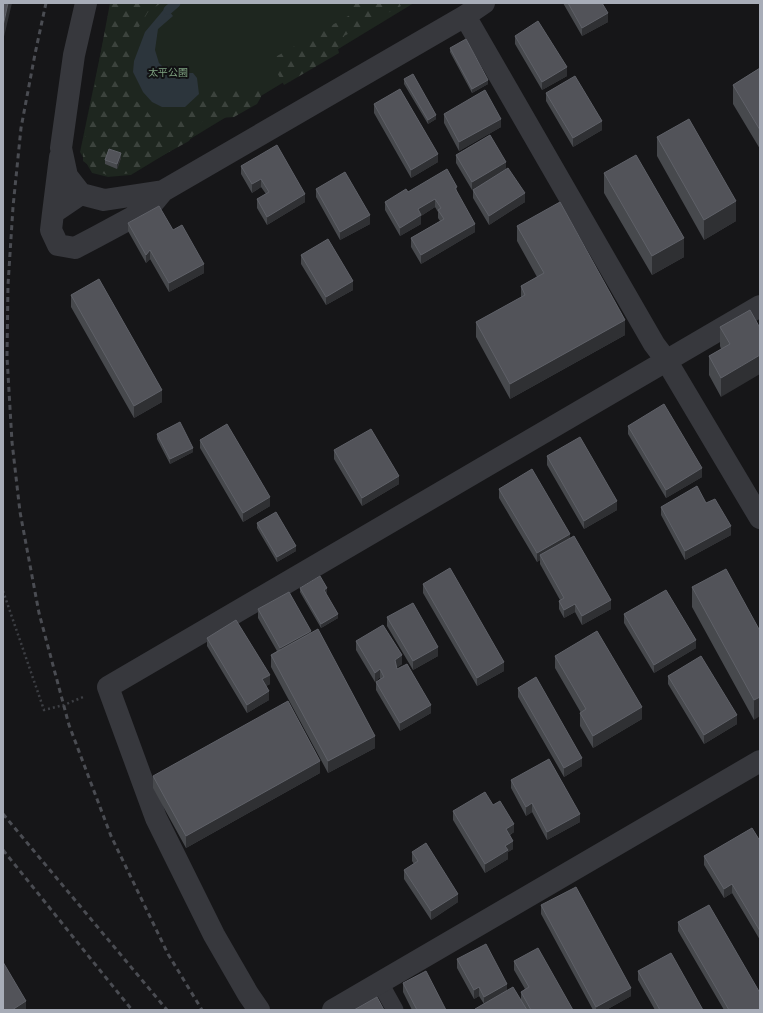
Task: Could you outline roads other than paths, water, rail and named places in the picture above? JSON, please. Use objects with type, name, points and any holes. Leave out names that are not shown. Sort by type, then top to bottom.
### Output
[{"type":"street","points":[[86,3],[74,55],[51,230],[58,245],[75,248],[148,209],[163,191],[465,16],[484,3]]},
{"type":"street","points":[[465,16],[654,344],[666,360],[760,518]]},
{"type":"street","points":[[61,148],[67,176],[81,194],[104,200],[163,191]]},
{"type":"street","points":[[53,213],[81,194]]},
{"type":"street","points":[[260,1010],[248,994],[214,935],[156,818],[108,687],[760,306]]},
{"type":"street","points":[[333,1010],[760,761]]},
{"type":"lane","points":[[380,983],[395,1010]]},
{"type":"waterway","points":[[168,10],[176,3]]},
{"type":"railway","points":[[46,3],[21,128],[13,207],[8,285],[7,357],[12,442],[20,512],[39,613],[69,725],[111,836],[168,954],[202,1010]]},
{"type":"railway","points":[[3,814],[167,1010]]},
{"type":"railway","points":[[3,850],[132,1010]]},
{"type":"park label","name":"太平公園","points":[[168,72]]}]
